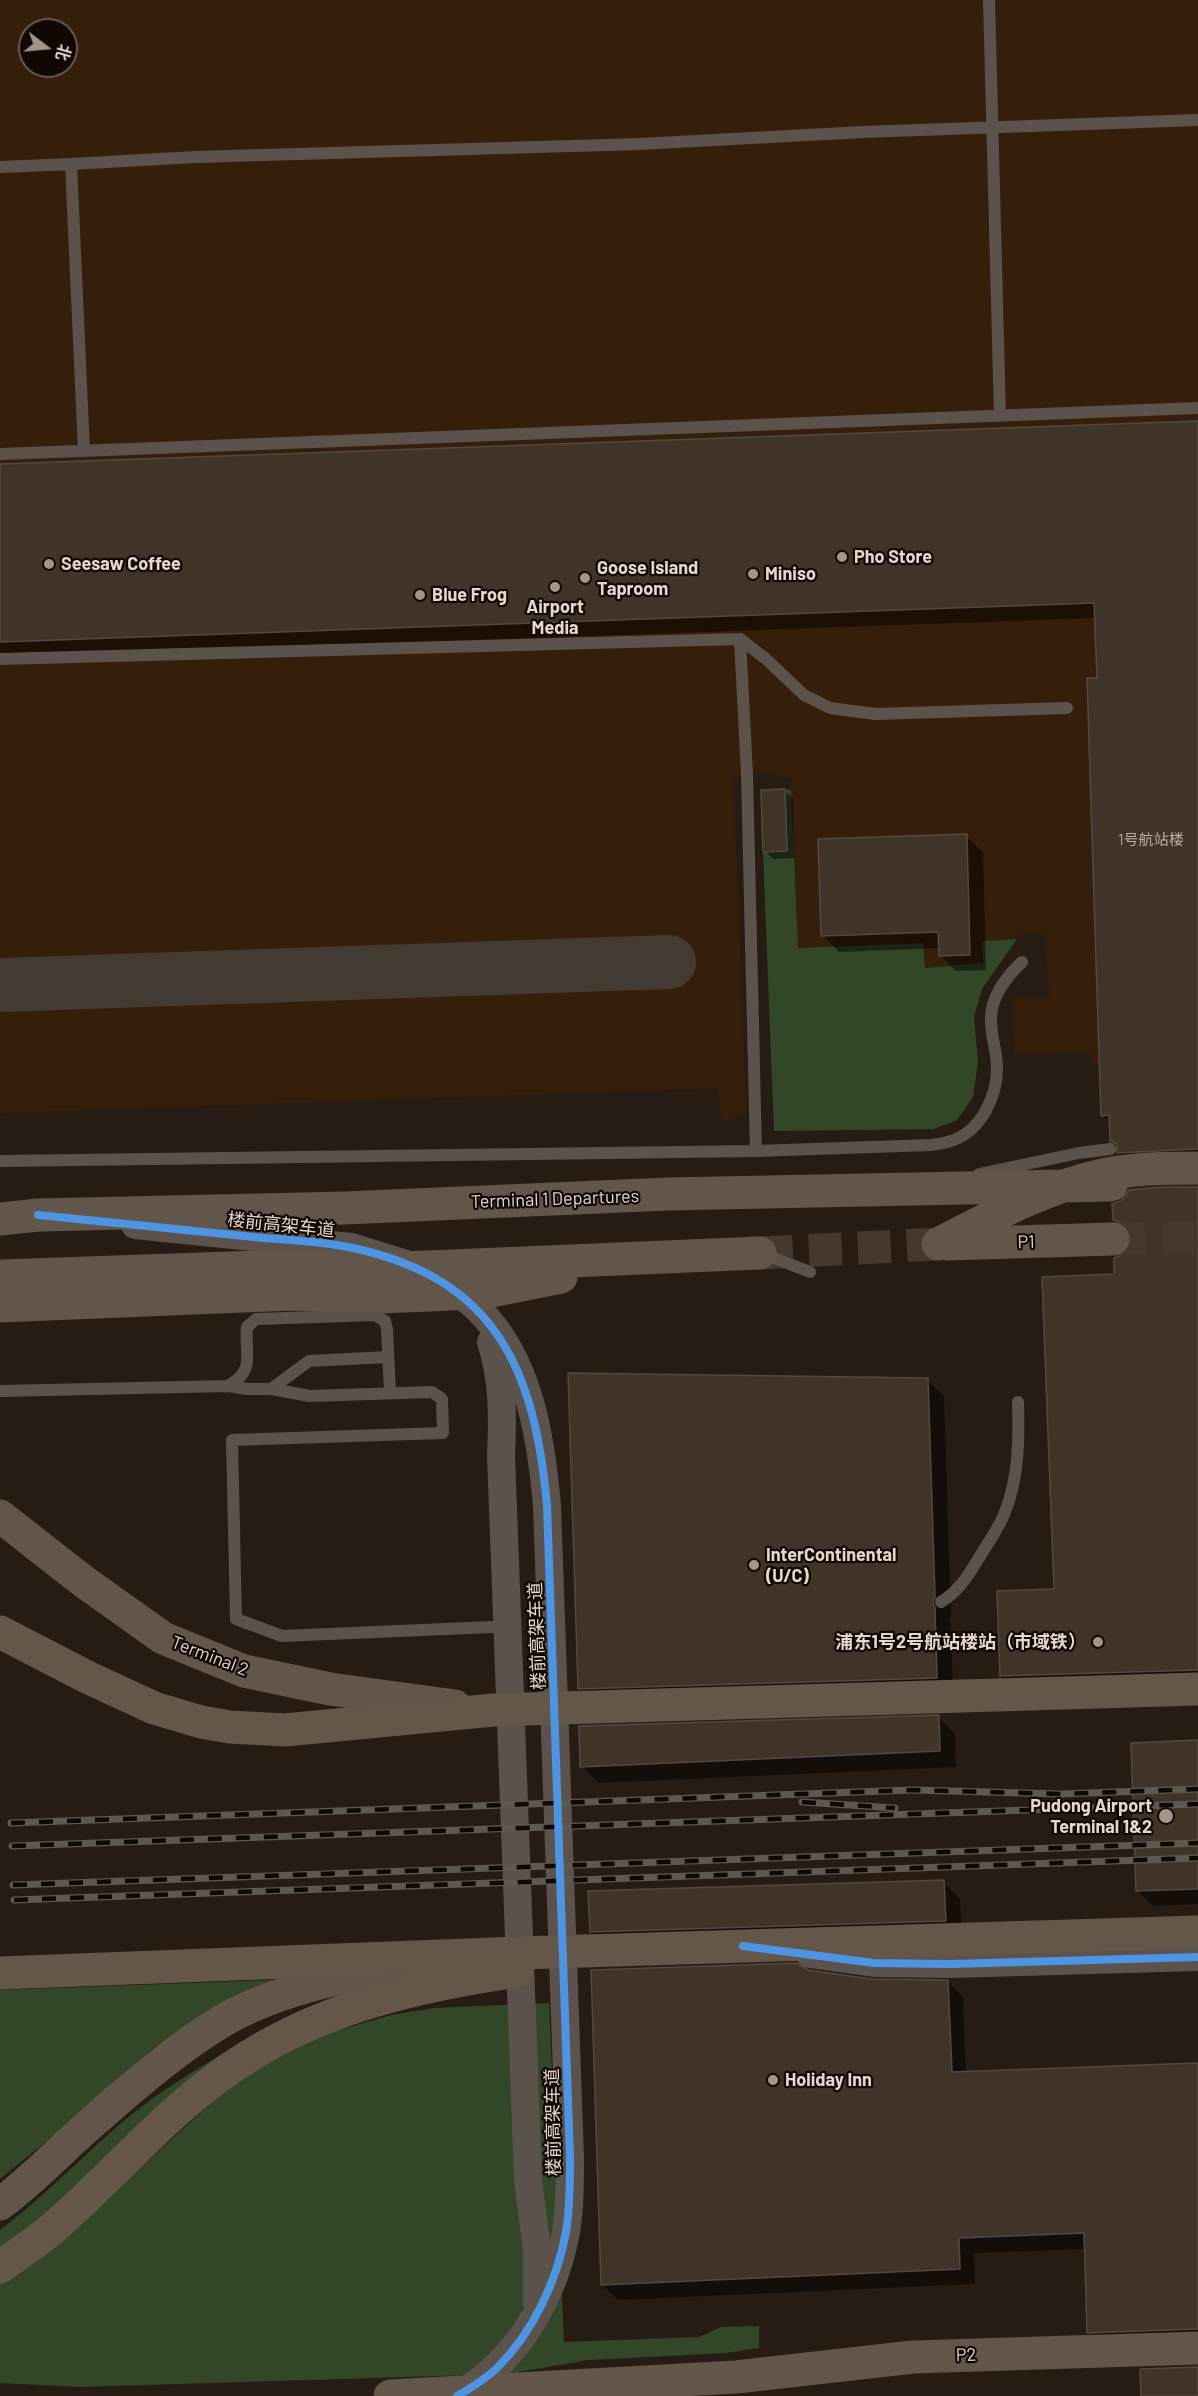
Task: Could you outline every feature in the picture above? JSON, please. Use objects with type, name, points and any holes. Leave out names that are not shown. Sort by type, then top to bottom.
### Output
[{"type":"highway","points":[[0,1632],[87,1677],[154,1708],[220,1726],[285,1730],[493,1710],[1198,1689]]},
{"type":"highway","points":[[0,1973],[658,1948],[1198,1932]]},
{"type":"highway","points":[[0,2267],[51,2230],[140,2143],[216,2079],[244,2059],[290,2033],[396,1993],[437,1984],[658,1948]]},
{"type":"main road","name":"P1","points":[[1113,1239],[938,1244],[1023,1202],[1101,1175],[1133,1169],[1198,1167]]},
{"type":"main road","name":"Terminal 1 Departures","points":[[0,1217],[345,1208],[668,1194],[1111,1185]]},
{"type":"main road","points":[[0,1276],[258,1267],[404,1268],[760,1253]]},
{"type":"main road","points":[[0,1306],[292,1294],[379,1297],[486,1292],[539,1283],[629,1259]]},
{"type":"main road","points":[[292,1294],[340,1286],[404,1268]]},
{"type":"main road","name":"Terminal 2","points":[[0,1516],[83,1581],[164,1638],[244,1671],[385,1697],[493,1710]]},
{"type":"main road","points":[[0,2205],[24,2187],[96,2119],[179,2051],[235,2014],[299,1989],[372,1971],[519,1953]]},
{"type":"main road","name":"P2","points":[[390,2396],[736,2377],[913,2357],[1198,2348]]},
{"type":"street","name":"楼前高架车道","points":[[38,1215],[351,1247],[403,1263],[435,1277],[479,1310],[506,1347],[520,1374],[530,1402],[543,1465],[547,1506],[570,2197],[566,2232],[550,2286],[537,2313],[497,2368],[477,2384],[456,2396]]},
{"type":"street","name":"楼前高架车道","points":[[479,1310],[495,1354],[502,1401],[501,1455],[526,2131],[528,2179],[537,2250],[537,2313]]},
{"type":"street","points":[[742,1946],[896,1963],[951,1964],[1198,1957]]},
{"type":"lane","points":[[988,0],[1000,415]]},
{"type":"lane","points":[[0,167],[195,157],[640,144],[863,132],[1198,120]]},
{"type":"lane","points":[[71,164],[84,451]]},
{"type":"lane","points":[[0,453],[1198,408]]},
{"type":"lane","points":[[0,659],[740,639],[766,659],[804,695],[830,708],[875,714],[1067,708]]},
{"type":"lane","points":[[740,639],[747,774],[756,1151]]},
{"type":"lane","points":[[0,1161],[756,1151],[931,1145],[955,1140],[974,1127],[986,1112],[994,1092],[997,1069],[991,1018],[994,1001],[1010,973],[1022,962]]},
{"type":"lane","points":[[910,1188],[1079,1153],[1110,1149]]},
{"type":"lane","points":[[760,1253],[810,1272]]},
{"type":"lane","points":[[228,1386],[241,1378],[246,1371],[248,1365],[247,1327],[256,1319],[375,1315],[385,1321],[387,1329],[390,1394]]},
{"type":"lane","points":[[271,1389],[309,1361],[388,1357]]},
{"type":"lane","points":[[0,1391],[228,1386],[271,1389],[310,1396],[432,1392],[442,1399],[443,1433],[232,1440],[236,1619],[282,1636],[492,1627]]},
{"type":"lane","points":[[941,1602],[954,1594],[966,1580],[1005,1513],[1014,1480],[1018,1402]]},
{"type":"shaded area","points":[[0,0],[1198,0],[1198,1255],[1114,1258],[1109,1116],[1101,1116],[1099,1064],[1091,1064],[1091,1052],[1015,1054],[1013,997],[1049,997],[1045,933],[1018,935],[1017,939],[982,941],[983,963],[925,968],[923,943],[798,948],[790,777],[779,777],[778,772],[733,775],[746,1098],[744,1112],[741,1116],[721,1121],[719,1088],[0,1113]]},
{"type":"green space","points":[[785,789],[791,790],[798,948],[923,943],[925,968],[983,963],[982,941],[1017,939],[982,989],[974,1017],[978,1062],[973,1097],[957,1120],[934,1129],[774,1131],[763,852],[787,851]]},
{"type":"green space","points":[[272,1980],[274,1988],[207,2017],[155,2047],[73,2120],[0,2179],[0,1990]]},
{"type":"green space","points":[[549,2003],[564,2342],[699,2337],[721,2327],[759,2326],[759,2348],[726,2353],[589,2360],[506,2374],[78,2387],[0,2383],[0,2279],[61,2240],[241,2076],[285,2051],[332,2032],[391,2015],[434,2008]]},
{"type":"green space","points":[[230,2049],[233,2055],[0,2253],[0,2230],[133,2113]]},
{"type":"building","points":[[1198,421],[1198,1149],[1117,1153],[1117,1144],[1110,1141],[1109,1115],[1101,1116],[1087,678],[1097,678],[1094,603],[0,642],[0,464]]},
{"type":"building","points":[[785,789],[787,851],[763,852],[761,790]]},
{"type":"building","points":[[967,834],[970,955],[939,956],[938,932],[821,936],[818,839]]},
{"type":"building","points":[[1198,1187],[1198,1670],[1000,1676],[997,1591],[1054,1589],[1042,1277],[1114,1274],[1114,1258],[1122,1255],[1129,1248],[1132,1238],[1129,1230],[1122,1223],[1113,1220],[1112,1204],[1121,1201],[1129,1190]]},
{"type":"building","name":"InterContinental (U/C)","points":[[568,1373],[928,1378],[937,1678],[578,1689]]},
{"type":"building","points":[[939,1715],[940,1751],[580,1767],[579,1726]]},
{"type":"building","name":"Pudong Airport Terminal 1&2","points":[[1198,1740],[1198,1889],[1136,1891],[1131,1743]]},
{"type":"building","points":[[944,1880],[946,1921],[590,1932],[588,1891]]},
{"type":"building","name":"Holiday Inn","points":[[797,1963],[808,1970],[872,1979],[948,1980],[952,2072],[1198,2063],[1198,2329],[1087,2333],[1084,2233],[959,2238],[960,2269],[601,2285],[591,1970]]},
{"type":"building","points":[[1198,2367],[1198,2396],[1141,2396],[1140,2369]]},
{"type":"taxiway","points":[[0,985],[669,962]]},
{"type":"tunnel","points":[[1113,1239],[1198,1237]]},
{"type":"tunnel","points":[[760,1253],[938,1244]]},
{"type":"railway","points":[[11,1823],[912,1790],[1061,1794],[1198,1789]]},
{"type":"railway","points":[[802,1802],[895,1808]]},
{"type":"railway","points":[[12,1846],[1198,1804]]},
{"type":"railway","points":[[13,1885],[1198,1843]]},
{"type":"railway","points":[[14,1900],[1198,1858]]},
{"type":"cycle path","points":[[38,1215],[329,1244],[353,1248],[402,1262],[442,1282],[475,1308],[499,1338],[518,1373],[532,1413],[541,1457],[547,1506],[570,2158],[569,2205],[562,2250],[550,2287],[533,2322],[498,2367],[457,2396]]},
{"type":"cycle path","points":[[743,1946],[874,1963],[951,1964],[1198,1957]]},
{"type":"place","name":"Pho Store","points":[[842,557]]},
{"type":"place","name":"Seesaw Coffee","points":[[49,564]]},
{"type":"place","name":"Miniso","points":[[753,574]]},
{"type":"place","name":"Goose Island Taproom","points":[[585,578]]},
{"type":"place","name":"Airport Media","points":[[555,587]]},
{"type":"place","name":"Blue Frog","points":[[420,595]]},
{"type":"place","name":"InterContinental (U/C)","points":[[754,1565]]},
{"type":"place","name":"浦东1号2号航站楼站（市域铁）","points":[[1098,1642]]},
{"type":"place","name":"Pudong Airport Terminal 1&2","points":[[1166,1816]]},
{"type":"place","name":"Holiday Inn","points":[[773,2080]]}]
